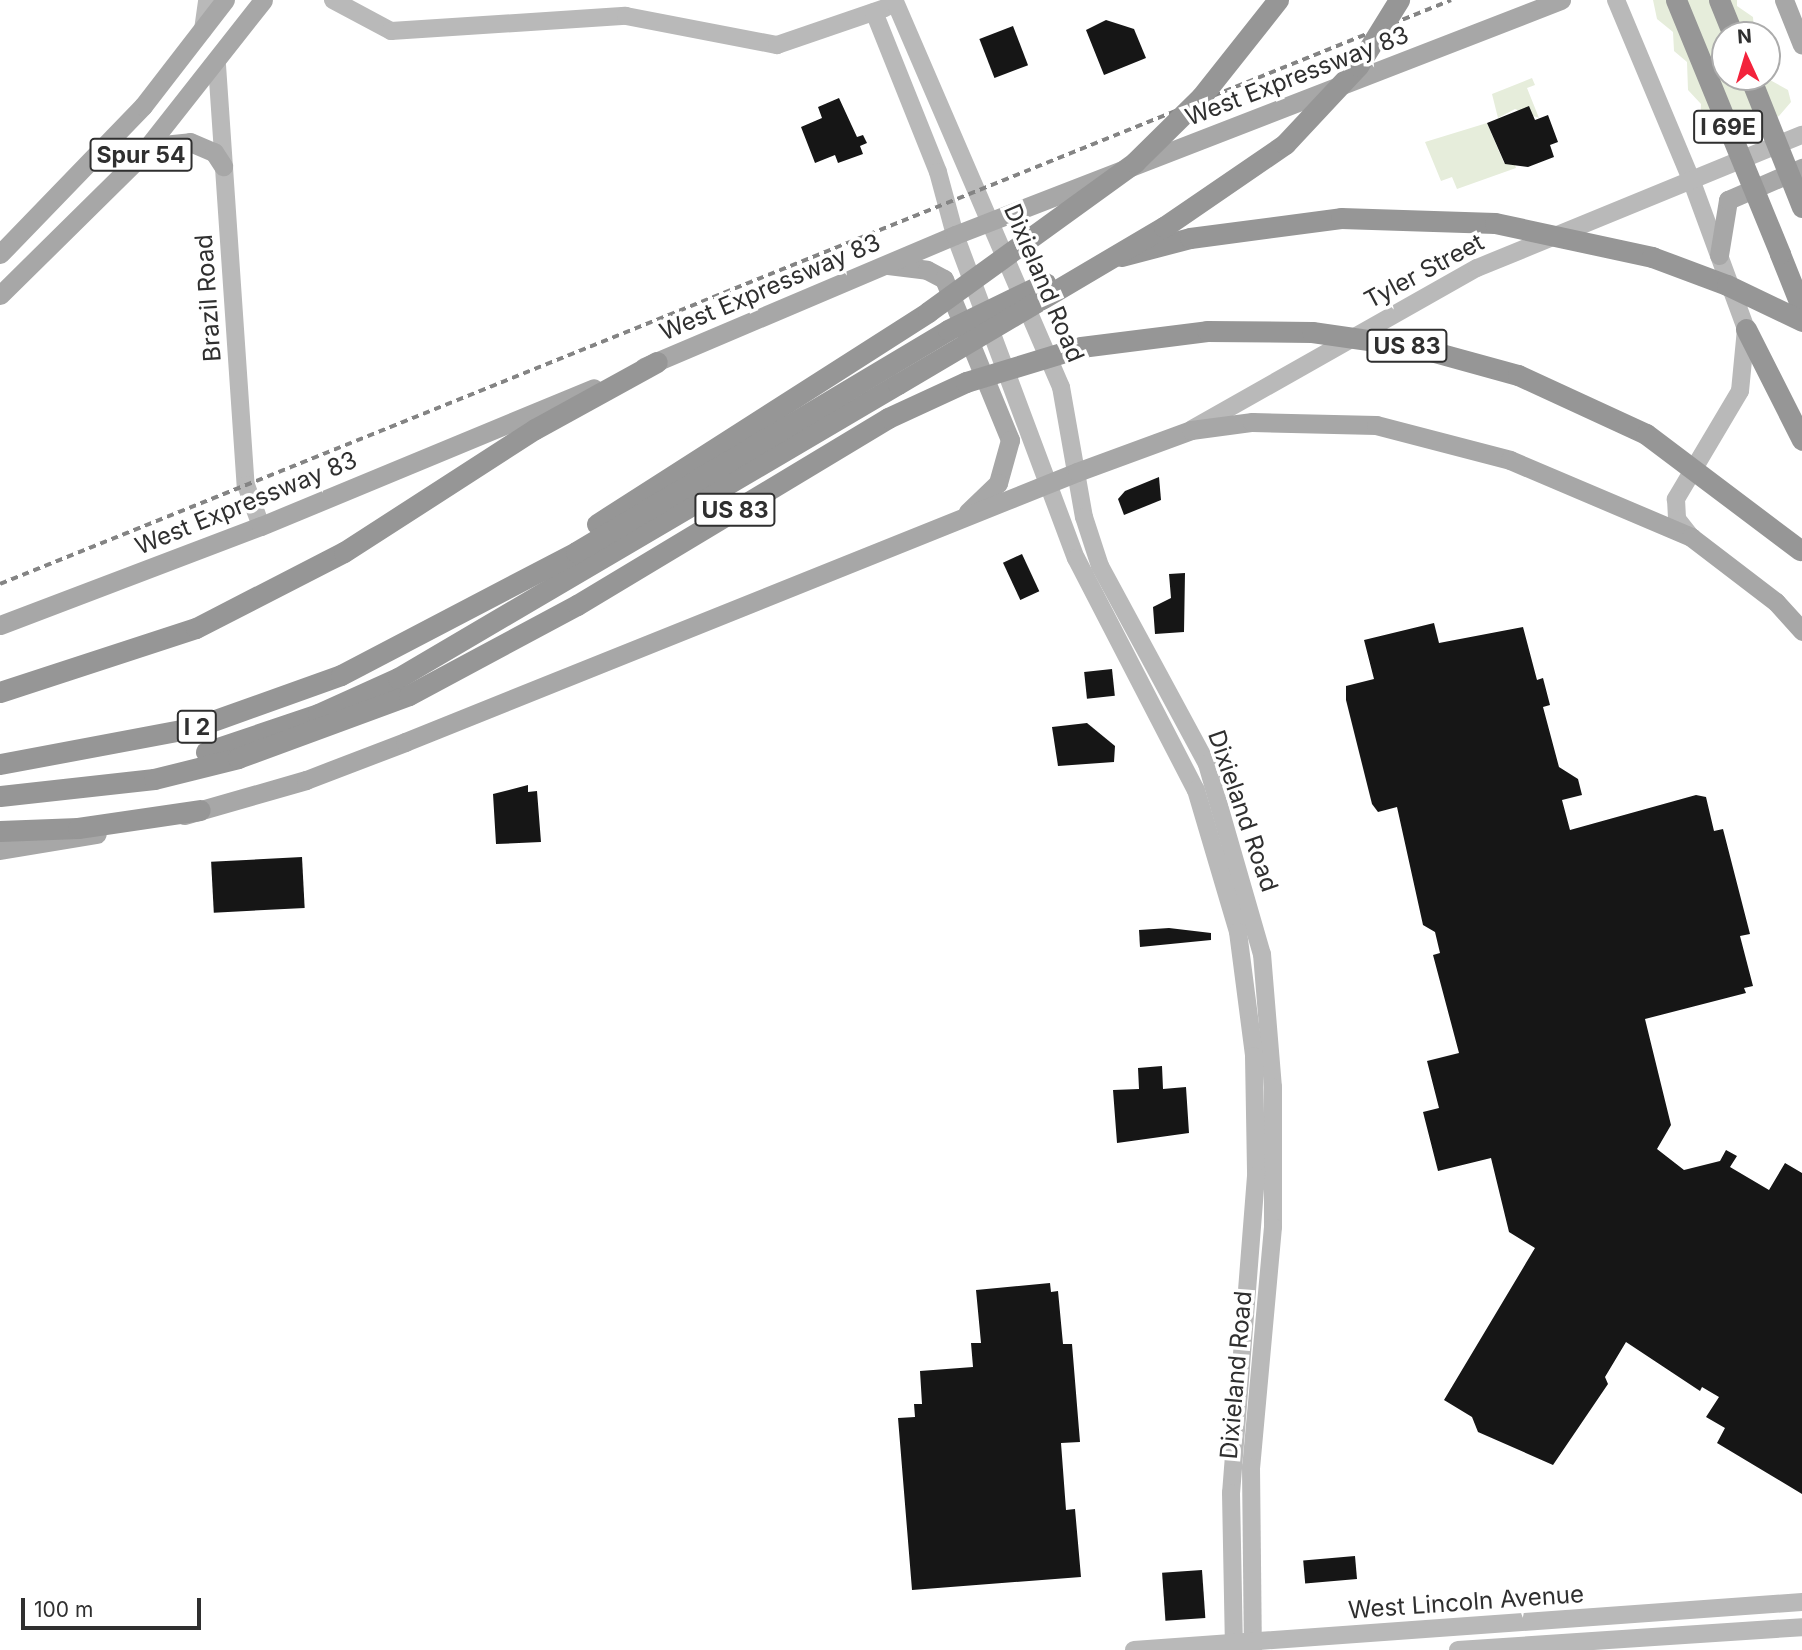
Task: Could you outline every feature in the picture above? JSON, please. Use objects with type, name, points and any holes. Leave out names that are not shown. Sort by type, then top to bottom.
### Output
[{"type":"highway","points":[[384,654],[928,312],[1135,162],[1201,97],[1278,0]]},
{"type":"highway","points":[[0,796],[48,792],[235,744],[398,678],[1164,227],[1285,144],[1358,66],[1399,0]]},
{"type":"highway","name":"I 69E","points":[[1676,0],[1802,309]]},
{"type":"highway","points":[[1719,0],[1727,21]]},
{"type":"highway","name":"I 69E","points":[[1756,91],[1802,207]]},
{"type":"highway","name":"US 83","points":[[384,654],[656,507],[948,330],[1045,283],[1145,249],[1265,225],[1379,217],[1495,223],[1613,246],[1727,285],[1802,321]]},
{"type":"highway","points":[[1746,329],[1802,440]]},
{"type":"highway","name":"US 83","points":[[48,792],[154,779],[237,758],[409,695],[577,605],[888,418],[967,382],[1081,347],[1207,331],[1312,332],[1416,347],[1518,375],[1635,429],[1801,551]]},
{"type":"highway","points":[[0,692],[196,628],[344,552],[535,429],[657,362]]},
{"type":"highway","name":"I 2","points":[[0,764],[193,728],[291,696],[384,654]]},
{"type":"highway","points":[[0,831],[78,828],[200,810]]},
{"type":"main road","points":[[203,30],[207,0]]},
{"type":"main road","name":"Spur 54","points":[[0,254],[83,174],[225,0]]},
{"type":"main road","points":[[232,44],[247,0]]},
{"type":"main road","name":"Spur 54","points":[[0,295],[129,168],[217,65],[263,0]]},
{"type":"main road","points":[[333,0],[391,31],[626,16],[777,45],[901,2]]},
{"type":"main road","name":"West Expressway 83","points":[[0,625],[261,526],[956,235],[1561,0]]},
{"type":"main road","points":[[1616,0],[1692,182],[1746,329],[1740,390],[1676,499],[1677,519],[1691,537]]},
{"type":"main road","points":[[1784,0],[1802,46]]},
{"type":"main road","name":"Dixieland Road","points":[[901,2],[990,223],[1061,387],[1077,471],[1100,566],[1207,764],[1246,887],[1264,970],[1273,1227],[1251,1467],[1253,1646]]},
{"type":"main road","name":"Dixieland Road","points":[[874,12],[938,172],[956,235],[1089,589],[1196,790],[1238,932],[1254,1056],[1256,1177],[1231,1481],[1234,1647]]},
{"type":"main road","name":"Brazil Road","points":[[217,65],[246,485],[261,526]]},
{"type":"main road","name":"Tyler Street","points":[[1191,430],[1428,291],[1802,135]]},
{"type":"main road","points":[[129,168],[177,142],[204,145],[223,166]]},
{"type":"main road","points":[[1719,255],[1728,200],[1802,168]]},
{"type":"main road","points":[[885,265],[927,270],[944,279],[1010,440],[998,483],[960,520]]},
{"type":"main road","points":[[0,850],[200,810],[306,780],[1077,471],[1191,430],[1310,422],[1421,433],[1510,460],[1691,537],[1776,602],[1802,631]]},
{"type":"main road","name":"West Lincoln Avenue","points":[[1134,1650],[1253,1646],[1802,1602]]},
{"type":"main road","name":"West Lincoln Avenue","points":[[1458,1650],[1802,1627]]},
{"type":"green space","points":[[1653,0],[1737,0],[1737,6],[1753,17],[1753,21],[1711,21],[1711,91],[1781,91],[1781,86],[1788,90],[1791,102],[1779,116],[1721,140],[1706,138],[1700,129],[1701,104],[1688,90],[1687,62],[1674,51],[1673,32],[1657,19]]},
{"type":"green space","points":[[1532,78],[1535,85],[1527,88],[1539,118],[1515,109],[1498,118],[1492,94]]},
{"type":"green space","points":[[1487,123],[1504,163],[1513,160],[1516,168],[1457,189],[1452,177],[1441,181],[1425,142]]},
{"type":"building","points":[[1106,20],[1134,29],[1146,58],[1104,75],[1086,30]]},
{"type":"building","points":[[1013,26],[1028,65],[994,78],[979,39]]},
{"type":"building","points":[[839,98],[857,137],[863,135],[867,143],[860,146],[863,154],[838,163],[835,155],[815,163],[801,127],[822,118],[818,107]]},
{"type":"building","points":[[1529,106],[1535,120],[1548,115],[1558,142],[1550,145],[1554,157],[1528,167],[1505,164],[1487,123]]},
{"type":"building","points":[[1159,477],[1161,500],[1124,515],[1118,499],[1125,491]]},
{"type":"building","points":[[1022,554],[1039,591],[1020,600],[1003,563]]},
{"type":"building","points":[[1185,573],[1184,632],[1155,634],[1153,607],[1171,598],[1169,574]]},
{"type":"building","points":[[1434,623],[1439,643],[1523,627],[1537,680],[1543,678],[1550,705],[1543,707],[1559,767],[1578,779],[1582,795],[1562,800],[1570,830],[1696,795],[1706,797],[1714,831],[1723,829],[1750,934],[1740,936],[1753,986],[1744,988],[1746,993],[1645,1019],[1671,1125],[1657,1149],[1684,1170],[1720,1161],[1726,1150],[1737,1156],[1730,1167],[1769,1190],[1785,1163],[1802,1173],[1802,1494],[1717,1443],[1725,1428],[1706,1417],[1719,1397],[1702,1387],[1700,1391],[1626,1342],[1605,1377],[1608,1384],[1553,1465],[1478,1432],[1472,1417],[1444,1400],[1535,1248],[1509,1232],[1491,1158],[1438,1171],[1423,1112],[1439,1108],[1427,1061],[1459,1053],[1433,955],[1440,953],[1435,932],[1423,925],[1397,807],[1378,812],[1372,804],[1346,700],[1346,686],[1374,679],[1364,640]]},
{"type":"building","points":[[1112,669],[1115,696],[1087,699],[1084,672]]},
{"type":"building","points":[[1087,723],[1115,746],[1114,762],[1058,766],[1052,727]]},
{"type":"building","points":[[528,785],[528,792],[537,791],[541,842],[496,844],[493,794]]},
{"type":"building","points":[[302,857],[305,908],[214,913],[211,862]]},
{"type":"building","points":[[1169,928],[1211,933],[1211,940],[1140,947],[1139,930]]},
{"type":"building","points":[[1162,1066],[1163,1089],[1186,1087],[1189,1133],[1117,1143],[1113,1090],[1139,1089],[1138,1068]]},
{"type":"building","points":[[1050,1283],[1051,1292],[1058,1291],[1063,1344],[1072,1344],[1080,1442],[1061,1443],[1066,1510],[1075,1509],[1081,1577],[912,1590],[898,1418],[915,1417],[914,1404],[922,1404],[920,1371],[973,1367],[971,1343],[981,1343],[976,1290]]},
{"type":"building","points":[[1355,1556],[1357,1579],[1305,1583],[1303,1561]]},
{"type":"building","points":[[1202,1570],[1205,1618],[1165,1621],[1162,1573]]},
{"type":"railway","points":[[0,584],[1451,0]]}]
